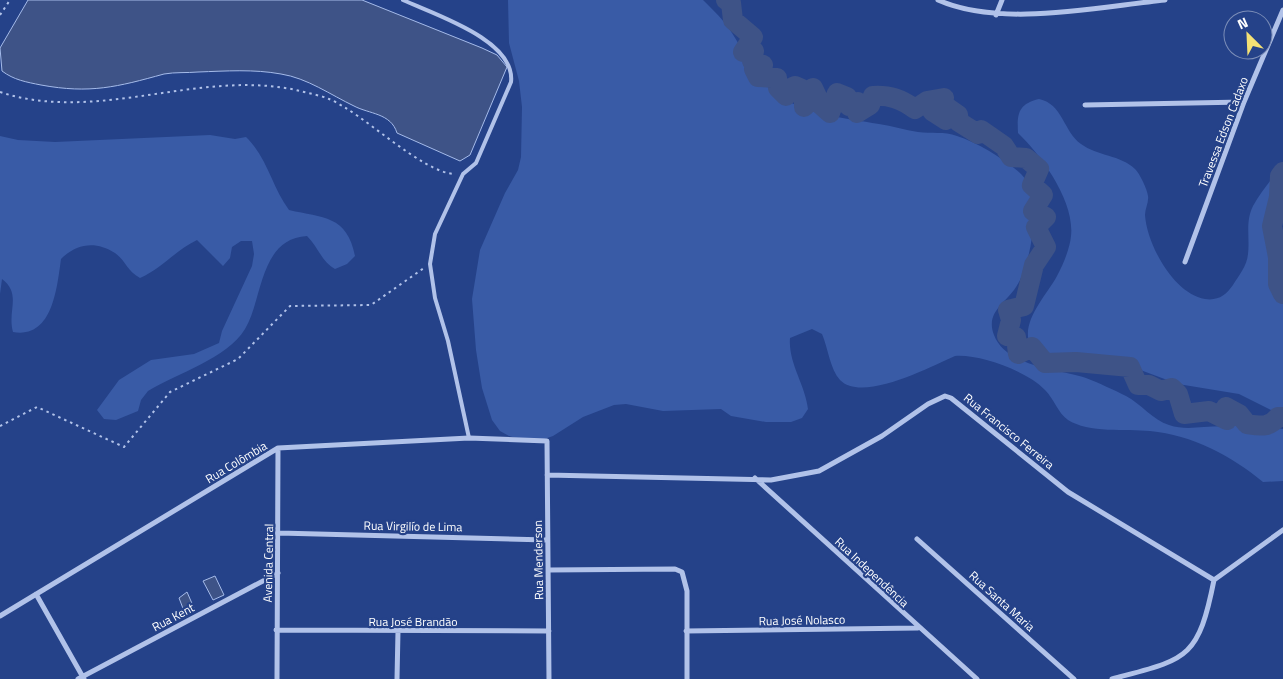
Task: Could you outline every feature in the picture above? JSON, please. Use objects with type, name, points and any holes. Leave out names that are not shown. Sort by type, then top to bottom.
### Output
[{"type":"street","points":[[938,0],[996,14],[1026,14],[1165,0]]},
{"type":"street","points":[[996,14],[1002,0]]},
{"type":"street","name":"Travessa Edson Cadaxo","points":[[1185,262],[1244,102],[1283,10]]},
{"type":"street","points":[[1084,105],[1244,102]]},
{"type":"street","name":"Rua Francisco Ferreira","points":[[755,478],[771,480],[819,471],[882,436],[928,404],[946,396],[951,398],[1068,492],[1214,580]]},
{"type":"street","name":"Rua Colômbia","points":[[0,616],[278,448],[470,438],[547,441]]},
{"type":"street","name":"Rua Menderson","points":[[547,441],[549,679]]},
{"type":"street","name":"Avenida Central","points":[[277,679],[278,448]]},
{"type":"street","points":[[547,475],[755,478]]},
{"type":"street","name":"Rua Independência","points":[[755,478],[918,628],[977,679]]},
{"type":"street","points":[[1112,679],[1165,664],[1187,653],[1195,643],[1209,607],[1214,580],[1283,530]]},
{"type":"street","name":"Rua Virgilío de Lima","points":[[279,533],[547,540]]},
{"type":"street","name":"Rua Santa Maria","points":[[917,539],[1074,679]]},
{"type":"street","points":[[548,570],[675,569],[682,572],[686,580],[687,679]]},
{"type":"street","name":"Rua Kent","points":[[81,678],[278,573]]},
{"type":"street","points":[[36,594],[81,678]]},
{"type":"street","name":"Rua José Nolasco","points":[[686,631],[918,628]]},
{"type":"street","name":"Rua José Brandão","points":[[276,630],[549,631]]},
{"type":"street","points":[[397,679],[398,631]]},
{"type":"lane","points":[[403,0],[481,37],[504,56],[511,68],[511,82],[476,163],[462,174],[435,234],[430,264],[435,298],[448,341],[470,438]]},
{"type":"path","points":[[0,16],[10,0]]},
{"type":"path","points":[[0,92],[42,100],[93,102],[232,85],[295,90],[330,100],[434,168],[452,174],[462,174]]},
{"type":"path","points":[[0,426],[37,407],[124,447],[170,392],[238,359],[290,306],[371,305],[430,264]]},
{"type":"shaded area","points":[[28,0],[362,0],[482,48],[497,55],[507,67],[470,155],[460,161],[397,133],[390,121],[379,115],[360,109],[300,79],[281,74],[261,71],[172,73],[117,86],[89,89],[58,88],[16,79],[2,71],[0,48]]},
{"type":"shaded area","points":[[508,0],[703,0],[729,29],[760,79],[775,93],[787,100],[825,115],[918,132],[952,134],[991,152],[1021,174],[1028,184],[1032,197],[1033,213],[1033,230],[1027,263],[1016,287],[998,308],[992,320],[994,335],[1000,346],[1021,360],[1086,378],[1126,396],[1163,423],[1169,425],[1186,428],[1244,426],[1283,429],[1283,481],[1263,482],[1225,455],[1181,437],[1150,431],[1097,429],[1076,424],[1068,420],[1045,390],[1027,376],[1003,365],[977,358],[955,356],[896,381],[864,388],[850,386],[840,380],[831,364],[822,334],[812,329],[790,338],[794,365],[804,391],[808,409],[802,418],[791,422],[766,422],[731,416],[721,409],[663,411],[626,404],[614,405],[583,417],[553,436],[533,443],[509,436],[500,431],[492,420],[482,388],[476,350],[472,299],[480,250],[505,193],[518,170],[521,157],[522,107],[519,81],[509,43]]},
{"type":"shaded area","points":[[1039,99],[1053,106],[1075,139],[1081,144],[1094,151],[1123,161],[1137,171],[1148,196],[1145,215],[1151,240],[1157,253],[1164,266],[1183,288],[1205,299],[1218,298],[1228,292],[1242,270],[1248,254],[1248,224],[1253,206],[1283,162],[1283,200],[1276,218],[1283,248],[1283,416],[1239,394],[1178,384],[1127,365],[1103,360],[1036,354],[1030,344],[1029,324],[1033,314],[1062,267],[1071,236],[1068,208],[1055,180],[1037,153],[1018,133],[1020,111],[1027,104]]},
{"type":"shaded area","points":[[210,135],[235,139],[246,137],[259,154],[289,210],[323,217],[340,226],[351,243],[355,256],[347,264],[335,269],[327,262],[307,236],[291,240],[280,248],[271,259],[251,317],[237,340],[214,357],[148,391],[141,400],[138,411],[116,420],[104,419],[97,410],[119,380],[151,360],[194,354],[219,343],[222,331],[252,266],[254,254],[252,241],[241,241],[232,247],[230,258],[223,266],[197,240],[155,270],[140,278],[132,272],[119,256],[108,249],[93,245],[79,247],[61,259],[55,296],[45,319],[37,327],[26,332],[13,332],[13,297],[8,285],[2,279],[0,294],[0,136],[18,140],[55,142]]},
{"type":"shaded area","points":[[215,576],[224,595],[213,600],[203,581]]},
{"type":"shaded area","points":[[187,592],[194,608],[184,611],[179,598]]},
{"type":"waterway","points":[[726,0],[731,3],[733,20],[753,37],[743,52],[754,51],[752,61],[763,65],[754,69],[758,77],[777,78],[778,88],[786,96],[789,89],[795,86],[804,90],[804,107],[810,101],[813,88],[821,105],[830,113],[837,93],[847,97],[849,106],[858,102],[857,113],[870,105],[873,96],[895,98],[915,109],[927,101],[944,98],[932,111],[946,120],[948,108],[958,115],[959,122],[978,134],[981,130],[1004,146],[1011,157],[1026,158],[1039,169],[1032,185],[1043,195],[1033,211],[1046,217],[1036,227],[1046,247],[1034,265],[1024,306],[1008,310],[1011,320],[1007,336],[1016,337],[1018,354],[1032,347],[1045,363],[1076,362],[1130,367],[1138,385],[1149,385],[1161,391],[1172,388],[1178,394],[1184,414],[1209,411],[1227,420],[1226,407],[1239,414],[1247,424],[1260,426],[1268,425],[1278,417],[1283,417]]},
{"type":"waterway","points":[[1283,172],[1280,176],[1279,197],[1272,226],[1278,257],[1278,284],[1283,294]]}]
